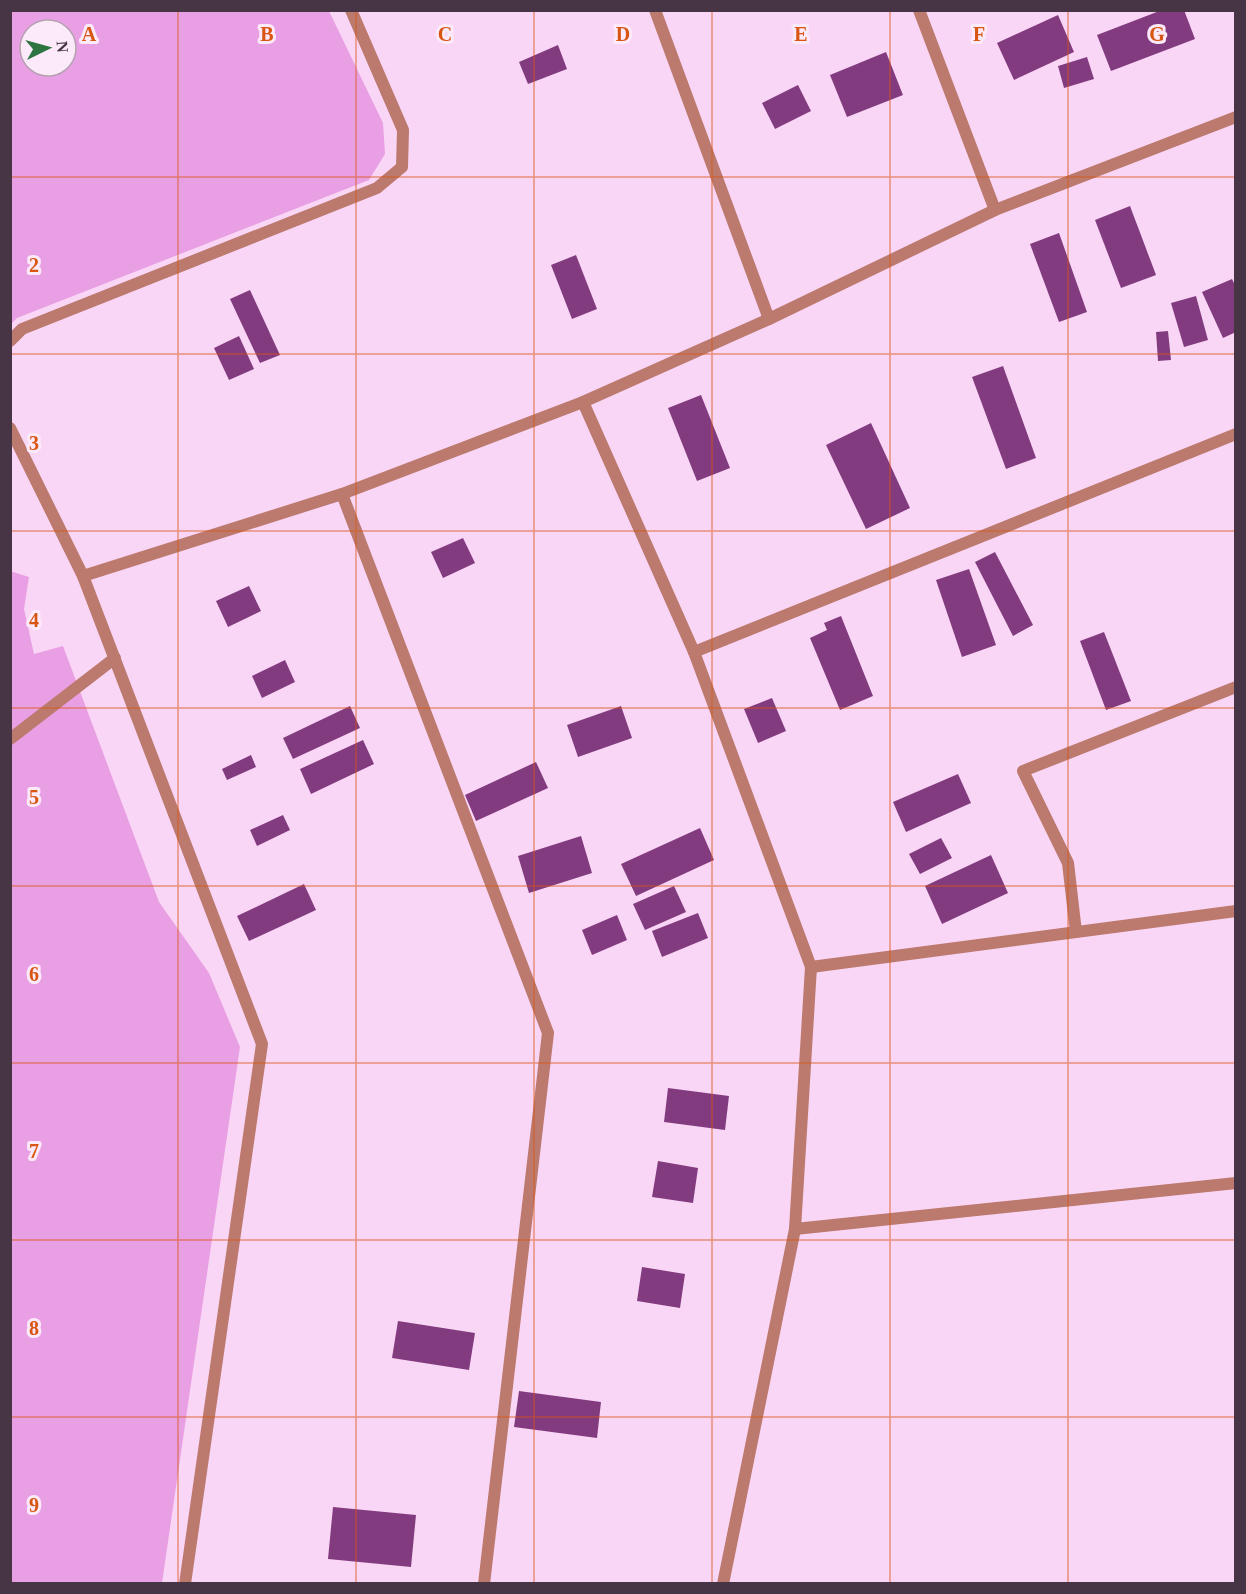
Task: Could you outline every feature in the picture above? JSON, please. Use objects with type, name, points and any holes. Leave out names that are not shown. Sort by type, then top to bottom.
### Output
[{"type":"street","points":[[10,341],[22,329],[377,188],[402,167],[403,130],[351,10]]},
{"type":"street","points":[[655,10],[769,319]]},
{"type":"street","points":[[919,10],[995,210]]},
{"type":"street","points":[[83,576],[342,494],[583,402],[769,319],[995,210],[1236,117]]},
{"type":"street","points":[[583,402],[694,652],[811,967],[795,1229],[723,1584]]},
{"type":"street","points":[[10,428],[83,576],[262,1044],[185,1584]]},
{"type":"street","points":[[694,652],[1236,434]]},
{"type":"street","points":[[342,494],[548,1033],[484,1584]]},
{"type":"street","points":[[10,739],[115,658]]},
{"type":"street","points":[[1076,932],[1068,863],[1023,771],[1236,687]]},
{"type":"street","points":[[811,967],[1236,911]]},
{"type":"street","points":[[795,1229],[1236,1183]]},
{"type":"shaded area","points":[[11,10],[329,11],[383,123],[385,154],[369,180],[17,318],[11,324]]},
{"type":"shaded area","points":[[10,571],[29,577],[24,609],[34,654],[63,646],[159,902],[209,973],[240,1047],[162,1583],[11,1583]]},
{"type":"building","points":[[1162,10],[1184,10],[1195,39],[1111,71],[1097,35]]},
{"type":"building","points":[[1058,15],[1074,52],[1014,80],[997,43]]},
{"type":"building","points":[[558,45],[567,69],[528,84],[519,62]]},
{"type":"building","points":[[886,52],[903,95],[847,117],[830,75]]},
{"type":"building","points":[[1087,57],[1094,79],[1064,88],[1058,66]]},
{"type":"building","points":[[798,85],[811,111],[775,129],[762,103]]},
{"type":"building","points":[[1130,206],[1156,275],[1121,288],[1095,220]]},
{"type":"building","points":[[1059,233],[1087,312],[1059,322],[1030,244]]},
{"type":"building","points":[[576,255],[597,309],[572,319],[551,265]]},
{"type":"building","points":[[1232,279],[1236,287],[1236,332],[1223,338],[1202,292]]},
{"type":"building","points":[[250,290],[280,355],[260,363],[230,299]]},
{"type":"building","points":[[1196,296],[1208,340],[1184,347],[1171,303]]},
{"type":"building","points":[[1168,331],[1171,360],[1158,361],[1156,332]]},
{"type":"building","points":[[239,336],[254,369],[229,380],[214,348]]},
{"type":"building","points":[[1003,366],[1036,458],[1006,469],[972,377]]},
{"type":"building","points":[[701,395],[730,468],[697,481],[668,408]]},
{"type":"building","points":[[871,423],[910,508],[866,529],[826,445]]},
{"type":"building","points":[[463,538],[475,563],[443,578],[431,552]]},
{"type":"building","points":[[995,552],[1033,625],[1013,636],[975,562]]},
{"type":"building","points":[[969,569],[996,645],[962,657],[936,580]]},
{"type":"building","points":[[249,586],[261,611],[228,627],[216,601]]},
{"type":"building","points":[[841,616],[873,696],[840,710],[810,638],[827,630],[824,623]]},
{"type":"building","points":[[1104,632],[1131,701],[1106,710],[1080,641]]},
{"type":"building","points":[[285,660],[295,682],[262,698],[252,676]]},
{"type":"building","points":[[772,698],[786,731],[758,743],[744,709]]},
{"type":"building","points":[[350,706],[360,728],[293,759],[283,738]]},
{"type":"building","points":[[621,706],[632,738],[578,757],[567,725]]},
{"type":"building","points":[[363,740],[374,764],[311,794],[300,769]]},
{"type":"building","points":[[251,755],[256,767],[227,780],[222,769]]},
{"type":"building","points":[[536,762],[548,788],[476,821],[465,795]]},
{"type":"building","points":[[958,774],[971,803],[906,832],[893,802]]},
{"type":"building","points":[[283,815],[290,830],[257,846],[250,830]]},
{"type":"building","points":[[700,828],[714,860],[636,896],[621,864]]},
{"type":"building","points":[[581,836],[592,873],[529,893],[518,856]]},
{"type":"building","points":[[941,838],[952,858],[920,874],[909,854]]},
{"type":"building","points":[[991,855],[1008,893],[942,924],[925,886]]},
{"type":"building","points":[[304,884],[316,910],[249,941],[237,916]]},
{"type":"building","points":[[674,886],[686,912],[645,930],[633,904]]},
{"type":"building","points":[[698,913],[708,938],[662,957],[652,931]]},
{"type":"building","points":[[617,915],[627,940],[592,955],[582,930]]},
{"type":"building","points":[[668,1088],[729,1096],[725,1130],[664,1122]]},
{"type":"building","points":[[658,1161],[698,1168],[693,1203],[652,1197]]},
{"type":"building","points":[[642,1267],[685,1274],[680,1308],[637,1301]]},
{"type":"building","points":[[398,1321],[475,1333],[469,1370],[392,1358]]},
{"type":"building","points":[[519,1391],[601,1402],[597,1438],[514,1427]]},
{"type":"building","points":[[333,1507],[416,1515],[411,1567],[328,1559]]}]
